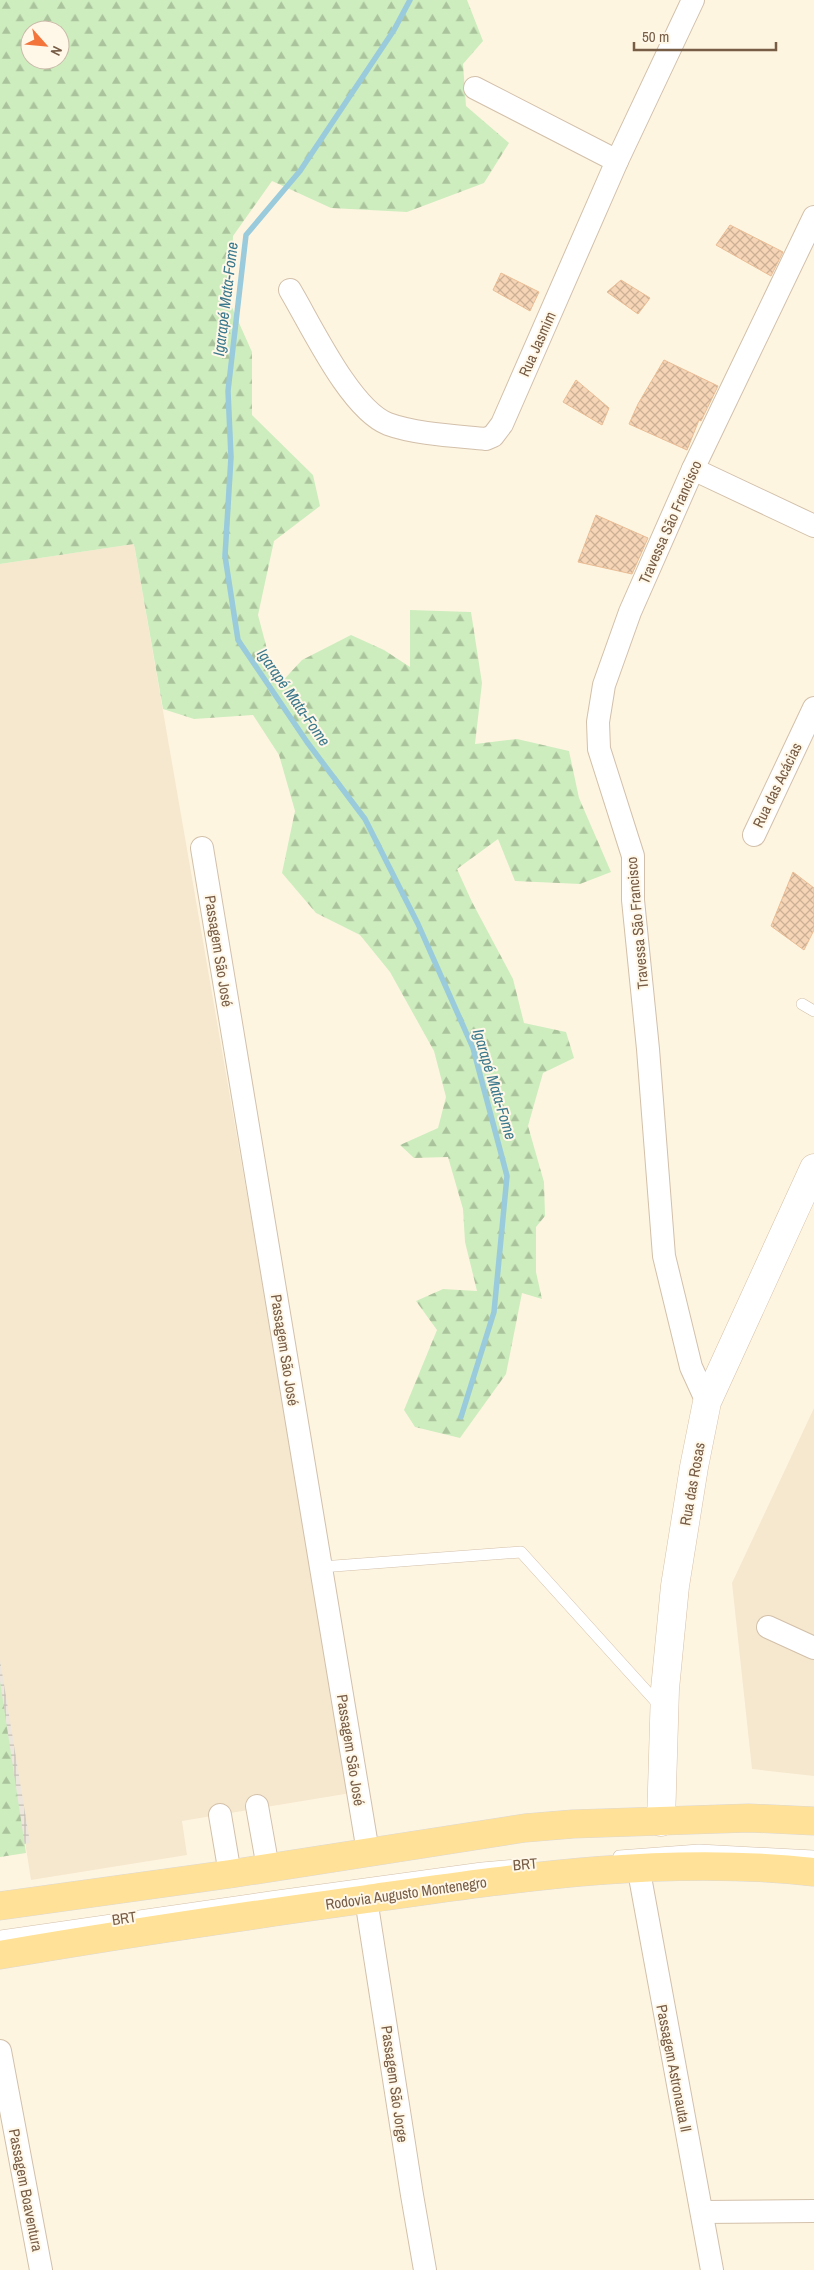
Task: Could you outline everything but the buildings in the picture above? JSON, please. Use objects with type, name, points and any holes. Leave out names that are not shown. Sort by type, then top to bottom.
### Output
[{"type":"main road","points":[[0,1906],[230,1874],[525,1828],[573,1824],[749,1818],[814,1821]]},
{"type":"main road","name":"Rodovia Augusto Montenegro","points":[[0,1955],[142,1930],[457,1885],[638,1866],[716,1865],[814,1872]]},
{"type":"street","name":"Rua Jasmim","points":[[290,290],[348,388],[376,418],[401,428],[486,439],[493,436],[502,424],[617,161],[693,0]]},
{"type":"street","points":[[475,88],[617,161]]},
{"type":"street","name":"Travessa São Francisco","points":[[708,1402],[691,1367],[684,1345],[664,1256],[648,1049],[633,900],[633,856],[599,749],[598,722],[604,685],[630,612],[692,469],[814,217]]},
{"type":"street","points":[[692,469],[814,526]]},
{"type":"street","name":"Rua das Acácias","points":[[754,835],[814,708]]},
{"type":"street","name":"Passagem São José","points":[[202,848],[368,1852]]},
{"type":"street","name":"Rua das Rosas","points":[[661,1822],[664,1711],[676,1577],[692,1476],[708,1402],[814,1168]]},
{"type":"street","points":[[768,1627],[814,1648]]},
{"type":"street","points":[[257,1806],[268,1868]]},
{"type":"street","points":[[220,1815],[230,1874]]},
{"type":"street","name":"Passagem Astronauta ll","points":[[638,1866],[712,2270]]},
{"type":"street","name":"Passagem São Jorge","points":[[366,1899],[425,2270]]},
{"type":"street","name":"Passagem Boaventura","points":[[0,2051],[41,2270]]},
{"type":"street","points":[[702,2212],[814,2211]]},
{"type":"lane","points":[[802,1004],[814,1011]]},
{"type":"lane","points":[[321,1567],[521,1552],[664,1711]]},
{"type":"lane","points":[[608,1857],[699,1850],[814,1856]]},
{"type":"lane","name":"BRT","points":[[0,1936],[482,1868],[540,1863]]},
{"type":"shaded area","points":[[134,544],[351,1793],[182,1821],[187,1855],[31,1880],[0,1681],[0,564]]},
{"type":"shaded area","points":[[814,1408],[814,1776],[752,1769],[732,1583]]},
{"type":"shaded area","points":[[0,1660],[30,1843],[0,1848]]},
{"type":"green space","points":[[0,0],[467,0],[483,41],[463,64],[466,106],[509,143],[484,183],[407,212],[331,208],[272,181],[233,236],[231,305],[252,352],[252,415],[313,475],[320,506],[274,541],[258,615],[277,687],[302,660],[351,635],[384,650],[410,667],[410,610],[471,612],[482,683],[475,744],[517,739],[569,751],[579,798],[611,872],[580,884],[515,881],[498,839],[457,869],[472,902],[513,979],[524,1023],[566,1032],[574,1058],[543,1073],[528,1126],[544,1182],[545,1216],[536,1227],[536,1272],[542,1299],[522,1293],[506,1374],[460,1438],[415,1427],[404,1410],[437,1330],[416,1301],[443,1289],[477,1291],[465,1242],[463,1209],[448,1157],[414,1158],[400,1145],[438,1128],[446,1097],[434,1051],[390,972],[360,935],[316,913],[282,873],[295,811],[279,755],[253,715],[194,719],[163,709],[134,544],[0,564]]},
{"type":"green space","points":[[0,1681],[26,1853],[0,1857]]},
{"type":"waterway","name":"Igarapé Mata-Fome","points":[[410,0],[394,30],[300,171],[246,235],[228,391],[231,457],[225,556],[238,640],[307,742],[365,819],[418,924],[473,1048],[507,1176],[494,1312],[461,1417]]}]
